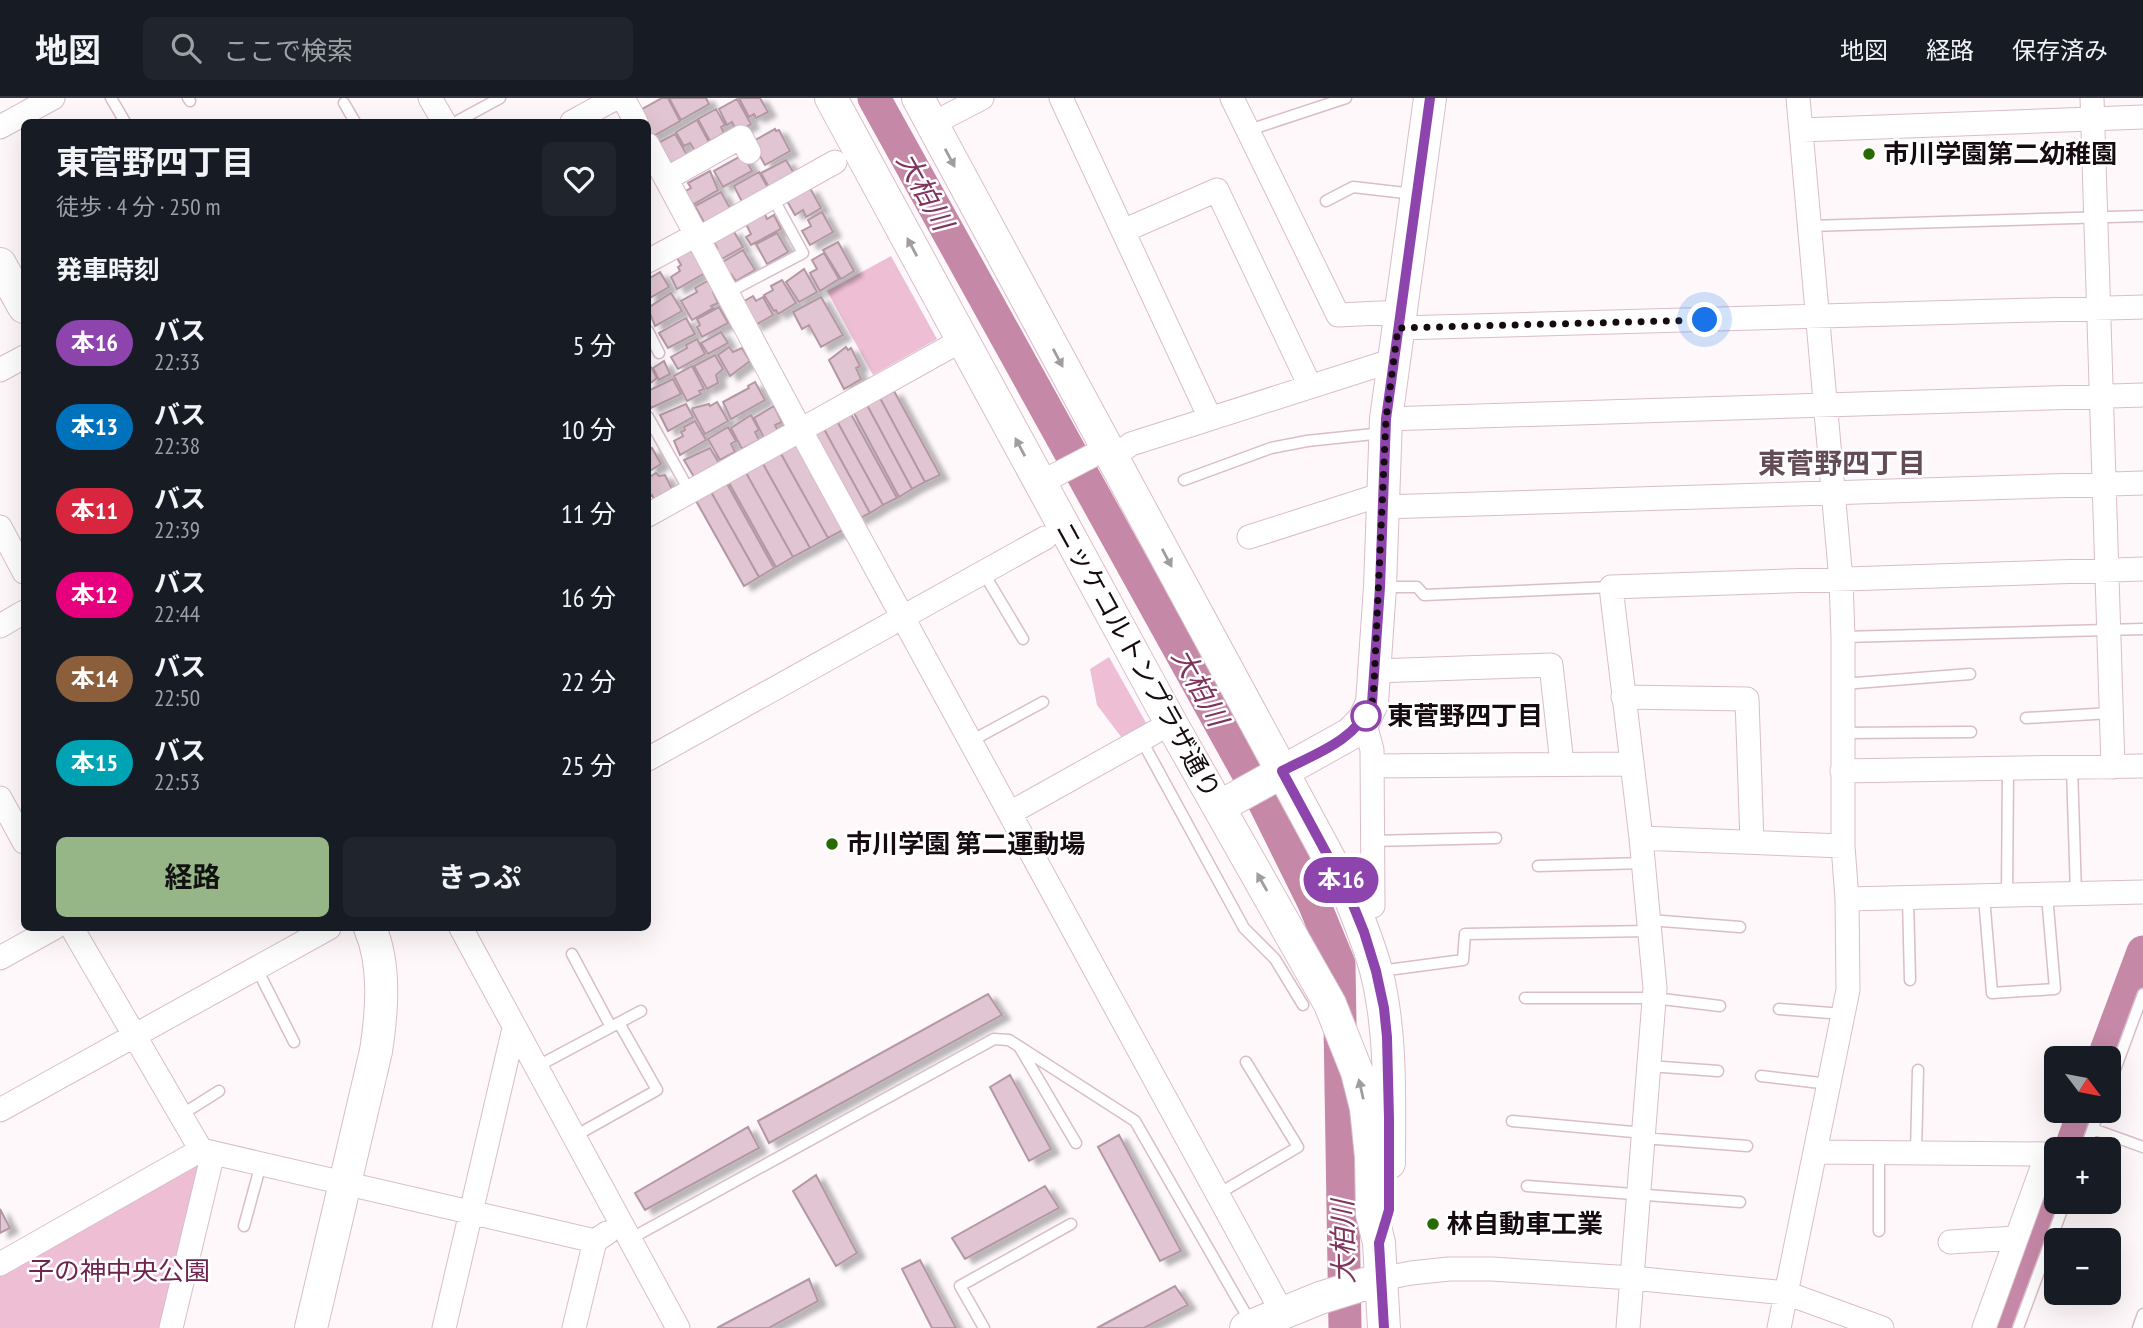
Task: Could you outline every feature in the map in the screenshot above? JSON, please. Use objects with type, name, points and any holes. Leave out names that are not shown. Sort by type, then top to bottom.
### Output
[{"type":"street","points":[[0,127],[53,98]]},
{"type":"street","points":[[430,98],[442,119]]},
{"type":"street","points":[[578,119],[616,98]]},
{"type":"street","points":[[623,98],[634,119]]},
{"type":"street","name":"ニッケコルトンプラザ通り","points":[[831,98],[1171,723],[1225,804],[1330,1004],[1357,1072],[1366,1108],[1371,1157],[1372,1214],[1379,1243]]},
{"type":"street","points":[[925,111],[982,98]]},
{"type":"street","points":[[1232,98],[1338,315],[1400,320],[1816,317],[2143,307]]},
{"type":"street","points":[[1225,804],[1350,734],[1364,720],[1372,703],[1380,587],[1386,426],[1430,98]]},
{"type":"street","points":[[1779,1328],[1848,990],[1847,899],[1843,846],[1841,580],[1798,98]]},
{"type":"street","points":[[1064,99],[1210,418]]},
{"type":"street","points":[[1801,130],[2092,108],[2143,117]]},
{"type":"street","points":[[2092,108],[2113,766]]},
{"type":"street","name":"ニッケコルトンプラザ通り","points":[[925,111],[1110,453],[1275,775],[1349,895],[1364,932],[1376,971],[1387,1037],[1389,1210],[1371,1282],[1384,1328]]},
{"type":"street","points":[[666,179],[741,137],[749,152]]},
{"type":"street","points":[[651,151],[1283,1314]]},
{"type":"street","points":[[651,259],[696,235],[703,236],[835,162]]},
{"type":"street","points":[[1123,231],[1217,190],[1310,386]]},
{"type":"street","points":[[0,264],[21,302]]},
{"type":"street","points":[[651,513],[962,340]]},
{"type":"street","points":[[0,370],[21,358]]},
{"type":"street","points":[[1040,484],[1131,444],[1394,360]]},
{"type":"street","points":[[1386,426],[2143,395]]},
{"type":"street","points":[[1249,537],[1383,501],[1834,493],[2143,483]]},
{"type":"street","points":[[0,527],[21,566]]},
{"type":"street","points":[[651,758],[1045,537]]},
{"type":"street","points":[[1628,1328],[1654,998],[1641,838],[1611,587],[2143,569]]},
{"type":"street","points":[[0,626],[21,614]]},
{"type":"street","points":[[1375,671],[1551,665],[1562,764]]},
{"type":"street","points":[[1623,697],[1746,699],[1752,842]]},
{"type":"street","points":[[1364,720],[1372,750],[1373,906]]},
{"type":"street","points":[[1010,813],[1171,723]]},
{"type":"street","points":[[1372,766],[1631,764]]},
{"type":"street","points":[[1842,771],[2143,766]]},
{"type":"street","points":[[0,798],[21,836]]},
{"type":"street","points":[[1641,838],[1843,846]]},
{"type":"street","points":[[1847,899],[2143,892]]},
{"type":"street","points":[[0,958],[49,931]]},
{"type":"street","points":[[74,931],[181,1115],[207,1152],[171,1328]]},
{"type":"street","points":[[0,1110],[323,931]]},
{"type":"street","points":[[311,1328],[346,1184],[382,1014],[377,958],[371,931]]},
{"type":"street","points":[[463,931],[678,1328]]},
{"type":"street","points":[[444,1328],[514,1028]]},
{"type":"street","points":[[0,1264],[207,1152],[595,1241],[626,1232]]},
{"type":"street","points":[[1815,1152],[2047,1154],[1984,1328]]},
{"type":"street","points":[[1950,1241],[2017,1238]]},
{"type":"street","points":[[575,1328],[595,1241]]},
{"type":"street","points":[[1249,1327],[1320,1298],[1371,1282],[1412,1273],[1449,1269],[1492,1269],[1632,1278],[1786,1293],[1882,1328]]},
{"type":"lane","points":[[111,98],[123,119]]},
{"type":"lane","points":[[462,119],[500,98]]},
{"type":"lane","points":[[1246,131],[1346,98]]},
{"type":"lane","points":[[344,103],[353,119]]},
{"type":"lane","points":[[1326,201],[1353,187],[1417,194]]},
{"type":"lane","points":[[727,293],[803,253],[773,198]]},
{"type":"lane","points":[[1809,226],[2143,216]]},
{"type":"lane","points":[[651,337],[659,353]]},
{"type":"lane","points":[[651,421],[690,492]]},
{"type":"lane","points":[[1184,480],[1271,448],[1386,426]]},
{"type":"lane","points":[[984,572],[1023,639]]},
{"type":"lane","points":[[1380,587],[1417,587],[1424,595],[1611,587]]},
{"type":"lane","points":[[1843,637],[2143,629]]},
{"type":"lane","points":[[1843,684],[1970,674]]},
{"type":"lane","points":[[971,741],[1044,702]]},
{"type":"lane","points":[[2026,718],[2111,713]]},
{"type":"lane","points":[[1842,733],[1971,732]]},
{"type":"lane","points":[[1141,739],[1244,928],[1275,960],[1303,1005]]},
{"type":"lane","points":[[2072,767],[2076,894]]},
{"type":"lane","points":[[2007,896],[2008,768]]},
{"type":"lane","points":[[1372,841],[1496,838]]},
{"type":"lane","points":[[1538,866],[1643,863]]},
{"type":"lane","points":[[1984,897],[1992,993],[2055,989],[2047,895]]},
{"type":"lane","points":[[1908,898],[1910,980]]},
{"type":"lane","points":[[1376,971],[1463,960],[1465,934],[1649,926],[1740,927]]},
{"type":"lane","points":[[572,954],[657,1090],[575,1136]]},
{"type":"lane","points":[[256,967],[294,1042]]},
{"type":"lane","points":[[2121,1054],[2143,994]]},
{"type":"lane","points":[[1525,999],[1654,998],[1720,1006]]},
{"type":"lane","points":[[1779,1009],[1843,1014]]},
{"type":"lane","points":[[536,1067],[641,1011]]},
{"type":"lane","points":[[626,1232],[994,1040],[1009,1040],[1135,1121],[1249,1327]]},
{"type":"lane","points":[[1018,1046],[1076,1143]]},
{"type":"lane","points":[[1218,1194],[1298,1147],[1246,1062]]},
{"type":"lane","points":[[1649,1066],[1718,1071]]},
{"type":"lane","points":[[1916,1153],[1917,1070]]},
{"type":"lane","points":[[1760,1076],[1829,1084]]},
{"type":"lane","points":[[181,1115],[219,1091]]},
{"type":"lane","points":[[1512,1121],[1747,1146]]},
{"type":"lane","points":[[2090,1137],[2095,1124]]},
{"type":"lane","points":[[2093,1129],[2143,1147]]},
{"type":"lane","points":[[1879,1152],[1879,1231]]},
{"type":"lane","points":[[244,1226],[261,1164]]},
{"type":"lane","points":[[1527,1186],[1740,1202]]},
{"type":"lane","points":[[2018,1328],[2061,1214]]},
{"type":"lane","points":[[984,1328],[960,1286],[1071,1224]]},
{"type":"lane","points":[[2138,1328],[2143,1314]]},
{"type":"green space","points":[[891,256],[937,339],[873,375],[827,291]]},
{"type":"green space","points":[[1109,657],[1149,728],[1125,742],[1097,705],[1090,669]]},
{"type":"green space","name":"子の神中央公園","points":[[201,1161],[164,1328],[0,1328],[0,1274]]},
{"type":"building","points":[[662,98],[668,98],[680,121],[651,137],[651,119],[640,119],[637,112]]},
{"type":"building","points":[[669,98],[706,98],[709,104],[681,120]]},
{"type":"building","points":[[739,98],[760,98],[768,112],[756,118],[754,114],[749,117]]},
{"type":"building","points":[[737,99],[751,124],[737,132],[732,122],[727,125],[719,109]]},
{"type":"building","points":[[716,109],[725,125],[721,127],[724,133],[710,141],[698,119]]},
{"type":"building","points":[[697,120],[711,146],[697,154],[690,143],[684,146],[676,132]]},
{"type":"building","points":[[775,129],[779,130],[790,151],[765,165],[752,142]]},
{"type":"building","points":[[675,134],[687,155],[668,165],[656,144]]},
{"type":"building","points":[[741,156],[752,171],[723,187],[714,171]]},
{"type":"building","points":[[786,160],[795,175],[770,189],[761,173]]},
{"type":"building","points":[[710,171],[718,190],[694,204],[690,203],[684,192],[691,188],[688,183]]},
{"type":"building","points":[[759,172],[769,190],[743,204],[734,186]]},
{"type":"building","points":[[810,188],[821,208],[806,217],[803,210],[795,215],[787,201]]},
{"type":"building","points":[[721,192],[731,210],[705,224],[695,206]]},
{"type":"building","points":[[822,212],[833,232],[810,245],[802,231],[811,226],[808,220]]},
{"type":"building","points":[[765,214],[767,219],[774,215],[781,229],[751,245],[746,237],[751,234],[746,224]]},
{"type":"building","points":[[733,230],[743,247],[718,261],[712,250],[717,248],[714,242]]},
{"type":"building","points":[[777,233],[788,252],[767,264],[756,244]]},
{"type":"building","points":[[838,242],[854,271],[841,279],[823,250]]},
{"type":"building","points":[[690,248],[705,273],[677,289],[671,277],[680,271],[678,267],[681,265],[676,256]]},
{"type":"building","points":[[743,250],[755,270],[736,281],[731,274],[728,276],[721,263]]},
{"type":"building","points":[[824,253],[839,279],[820,291],[810,273],[817,269],[812,260]]},
{"type":"building","points":[[804,269],[817,292],[799,302],[786,282]]},
{"type":"building","points":[[660,272],[669,287],[651,297],[651,277]]},
{"type":"building","points":[[711,279],[717,290],[713,292],[718,303],[692,320],[681,301],[697,292],[695,288]]},
{"type":"building","points":[[782,280],[796,303],[778,314],[764,295],[773,290],[771,286]]},
{"type":"building","points":[[671,293],[682,311],[655,326],[651,306]]},
{"type":"building","points":[[753,296],[756,301],[763,297],[773,315],[754,326],[741,303]]},
{"type":"building","points":[[821,297],[843,335],[821,347],[809,325],[802,329],[793,312]]},
{"type":"building","points":[[719,307],[728,323],[702,337],[697,327],[700,325],[697,319]]},
{"type":"building","points":[[686,318],[695,334],[668,348],[659,333]]},
{"type":"building","points":[[721,332],[728,343],[708,354],[701,343]]},
{"type":"building","points":[[697,339],[705,354],[678,369],[671,357]]},
{"type":"building","points":[[729,347],[733,352],[742,348],[750,361],[730,376],[718,355]]},
{"type":"building","points":[[846,347],[848,350],[851,348],[860,366],[856,368],[861,379],[844,389],[829,360]]},
{"type":"building","points":[[715,355],[723,369],[716,375],[718,383],[707,389],[694,366]]},
{"type":"building","points":[[664,361],[670,374],[659,380],[653,368]]},
{"type":"building","points":[[692,366],[704,389],[699,391],[701,394],[687,401],[674,376]]},
{"type":"building","points":[[651,367],[657,378],[651,383]]},
{"type":"building","points":[[673,379],[681,394],[651,408],[651,390]]},
{"type":"building","points":[[755,382],[765,400],[731,419],[723,402]]},
{"type":"building","points":[[894,391],[940,475],[925,482],[880,398]]},
{"type":"building","points":[[880,398],[925,482],[912,489],[867,405]]},
{"type":"building","points":[[717,402],[728,421],[705,434],[692,410]]},
{"type":"building","points":[[686,404],[693,417],[668,431],[660,415]]},
{"type":"building","points":[[867,405],[912,489],[899,497],[854,413]]},
{"type":"building","points":[[774,406],[782,422],[775,425],[778,431],[764,438],[754,418]]},
{"type":"building","points":[[851,414],[897,498],[883,505],[837,421]]},
{"type":"building","points":[[751,415],[759,430],[755,432],[759,440],[742,449],[731,428]]},
{"type":"building","points":[[695,421],[706,440],[680,455],[674,441],[683,436],[681,432],[685,430],[684,427]]},
{"type":"building","points":[[837,421],[883,505],[870,513],[824,429]]},
{"type":"building","points":[[728,427],[736,441],[731,444],[735,452],[720,460],[708,439]]},
{"type":"building","points":[[824,429],[870,513],[857,520],[811,436]]},
{"type":"building","points":[[797,442],[845,529],[828,538],[780,452]]},
{"type":"building","points":[[710,448],[719,463],[694,477],[684,460]]},
{"type":"building","points":[[651,449],[661,464],[651,470]]},
{"type":"building","points":[[780,452],[828,538],[810,548],[762,462]]},
{"type":"building","points":[[762,462],[810,548],[793,557],[745,471]]},
{"type":"building","points":[[745,471],[793,557],[776,567],[728,481]]},
{"type":"building","points":[[656,473],[659,476],[665,475],[672,489],[654,499],[651,496],[651,476]]},
{"type":"building","points":[[726,482],[774,568],[759,577],[710,490]]},
{"type":"building","points":[[710,490],[759,577],[744,586],[695,499]]},
{"type":"building","points":[[988,994],[1002,1015],[769,1143],[758,1121]]},
{"type":"building","points":[[1010,1075],[1051,1149],[1029,1161],[990,1087]]},
{"type":"building","points":[[748,1127],[759,1148],[645,1210],[635,1193]]},
{"type":"building","points":[[1119,1135],[1181,1251],[1160,1261],[1098,1147]]},
{"type":"building","points":[[816,1175],[857,1253],[836,1266],[793,1191]]},
{"type":"building","points":[[1045,1186],[1059,1208],[965,1259],[952,1238]]},
{"type":"building","points":[[0,1209],[10,1228],[0,1233]]},
{"type":"building","points":[[920,1260],[956,1328],[932,1328],[902,1269]]},
{"type":"building","points":[[809,1279],[818,1301],[769,1328],[717,1328]]},
{"type":"building","points":[[1175,1286],[1188,1305],[1144,1328],[1097,1328]]},
{"type":"waterway","name":"大柏川","points":[[874,98],[1265,804],[1314,903],[1339,964],[1345,1328]]},
{"type":"waterway","points":[[2108,1046],[2143,952]]},
{"type":"waterway","points":[[2075,1137],[2079,1124]]},
{"type":"waterway","points":[[2004,1328],[2046,1214]]},
{"type":"bus line","name":"本16","points":[[1384,1328],[1379,1243],[1389,1210],[1389,1073],[1384,1008],[1364,932],[1349,895],[1282,771],[1350,734],[1364,720],[1372,703],[1380,587],[1386,419],[1430,98]]},
{"type":"place","name":"市川学園第二幼稚園","points":[[1869,154]]},
{"type":"place","name":"東菅野四丁目","points":[[1366,716]]},
{"type":"place","name":"市川学園 第二運動場","points":[[832,844]]},
{"type":"place","name":"林自動車工業","points":[[1433,1224]]},
{"type":"district","name":"東菅野四丁目","points":[[1842,463]]},
{"type":"route","points":[[1366,716],[1364,720],[1372,703],[1374,685],[1386,419],[1398,328],[1705,320]]}]
